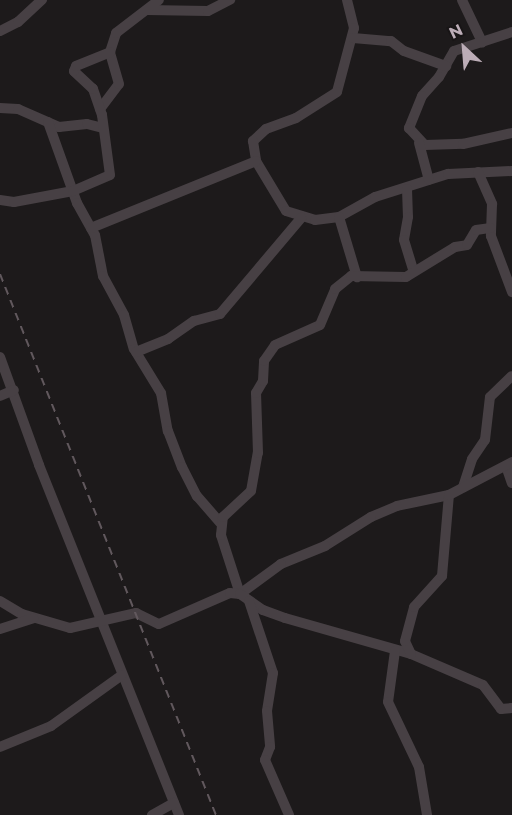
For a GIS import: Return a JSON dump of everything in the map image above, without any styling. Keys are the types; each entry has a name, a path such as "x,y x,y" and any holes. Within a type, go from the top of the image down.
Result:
{"street":[{"path":"0,32 18,22 42,0"},
{"path":"100,109 118,84 110,52 116,33 159,0"},
{"path":"147,10 208,10 230,0"},
{"path":"347,0 353,38 339,75 337,92 315,107 257,136 252,149 256,161 285,211 301,218 339,217 375,197 407,189 429,180 464,171 480,177 491,172 512,171"},
{"path":"462,0 482,42"},
{"path":"429,180 419,142 409,123 422,96 458,47 512,32"},
{"path":"353,38 391,41 404,51 446,66"},
{"path":"0,200 14,202 73,191 110,175 100,109 93,89 74,68 110,52"},
{"path":"0,108 18,110 59,126 87,124 103,128"},
{"path":"48,122 73,191 91,228 103,261 104,276 124,315 136,352 161,393 168,431 185,472 197,496 220,522 273,673 267,711 270,747 265,760 289,815"},
{"path":"419,142 463,144 512,133"},
{"path":"91,228 256,161"},
{"path":"480,177 492,204 493,245 512,292"},
{"path":"407,189 408,217 404,240 413,270"},
{"path":"339,217 357,277"},
{"path":"136,352 168,339 194,321 220,314 301,218"},
{"path":"220,522 251,491 258,453 255,404 264,361 281,340 320,324 335,289 351,276 402,278 413,270 446,255 454,247 467,245 476,230 491,228"},
{"path":"0,357 14,390 39,465 179,815"},
{"path":"463,486 472,459 484,440 490,397 512,376"},
{"path":"0,396 14,390"},
{"path":"245,597 281,564 325,546 371,517 397,506 449,495 509,464 512,483"},
{"path":"411,654 405,641 414,607 442,576 449,495"},
{"path":"0,601 33,618 70,628 136,613 159,624 230,593 245,597 294,622 411,654 483,685 501,709 512,708"},
{"path":"0,629 33,618"},
{"path":"395,651 388,702 419,767 427,815"},
{"path":"0,747 51,726 122,675"},
{"path":"152,815 174,802"}],"railway":[{"path":"0,274 216,815"}]}
